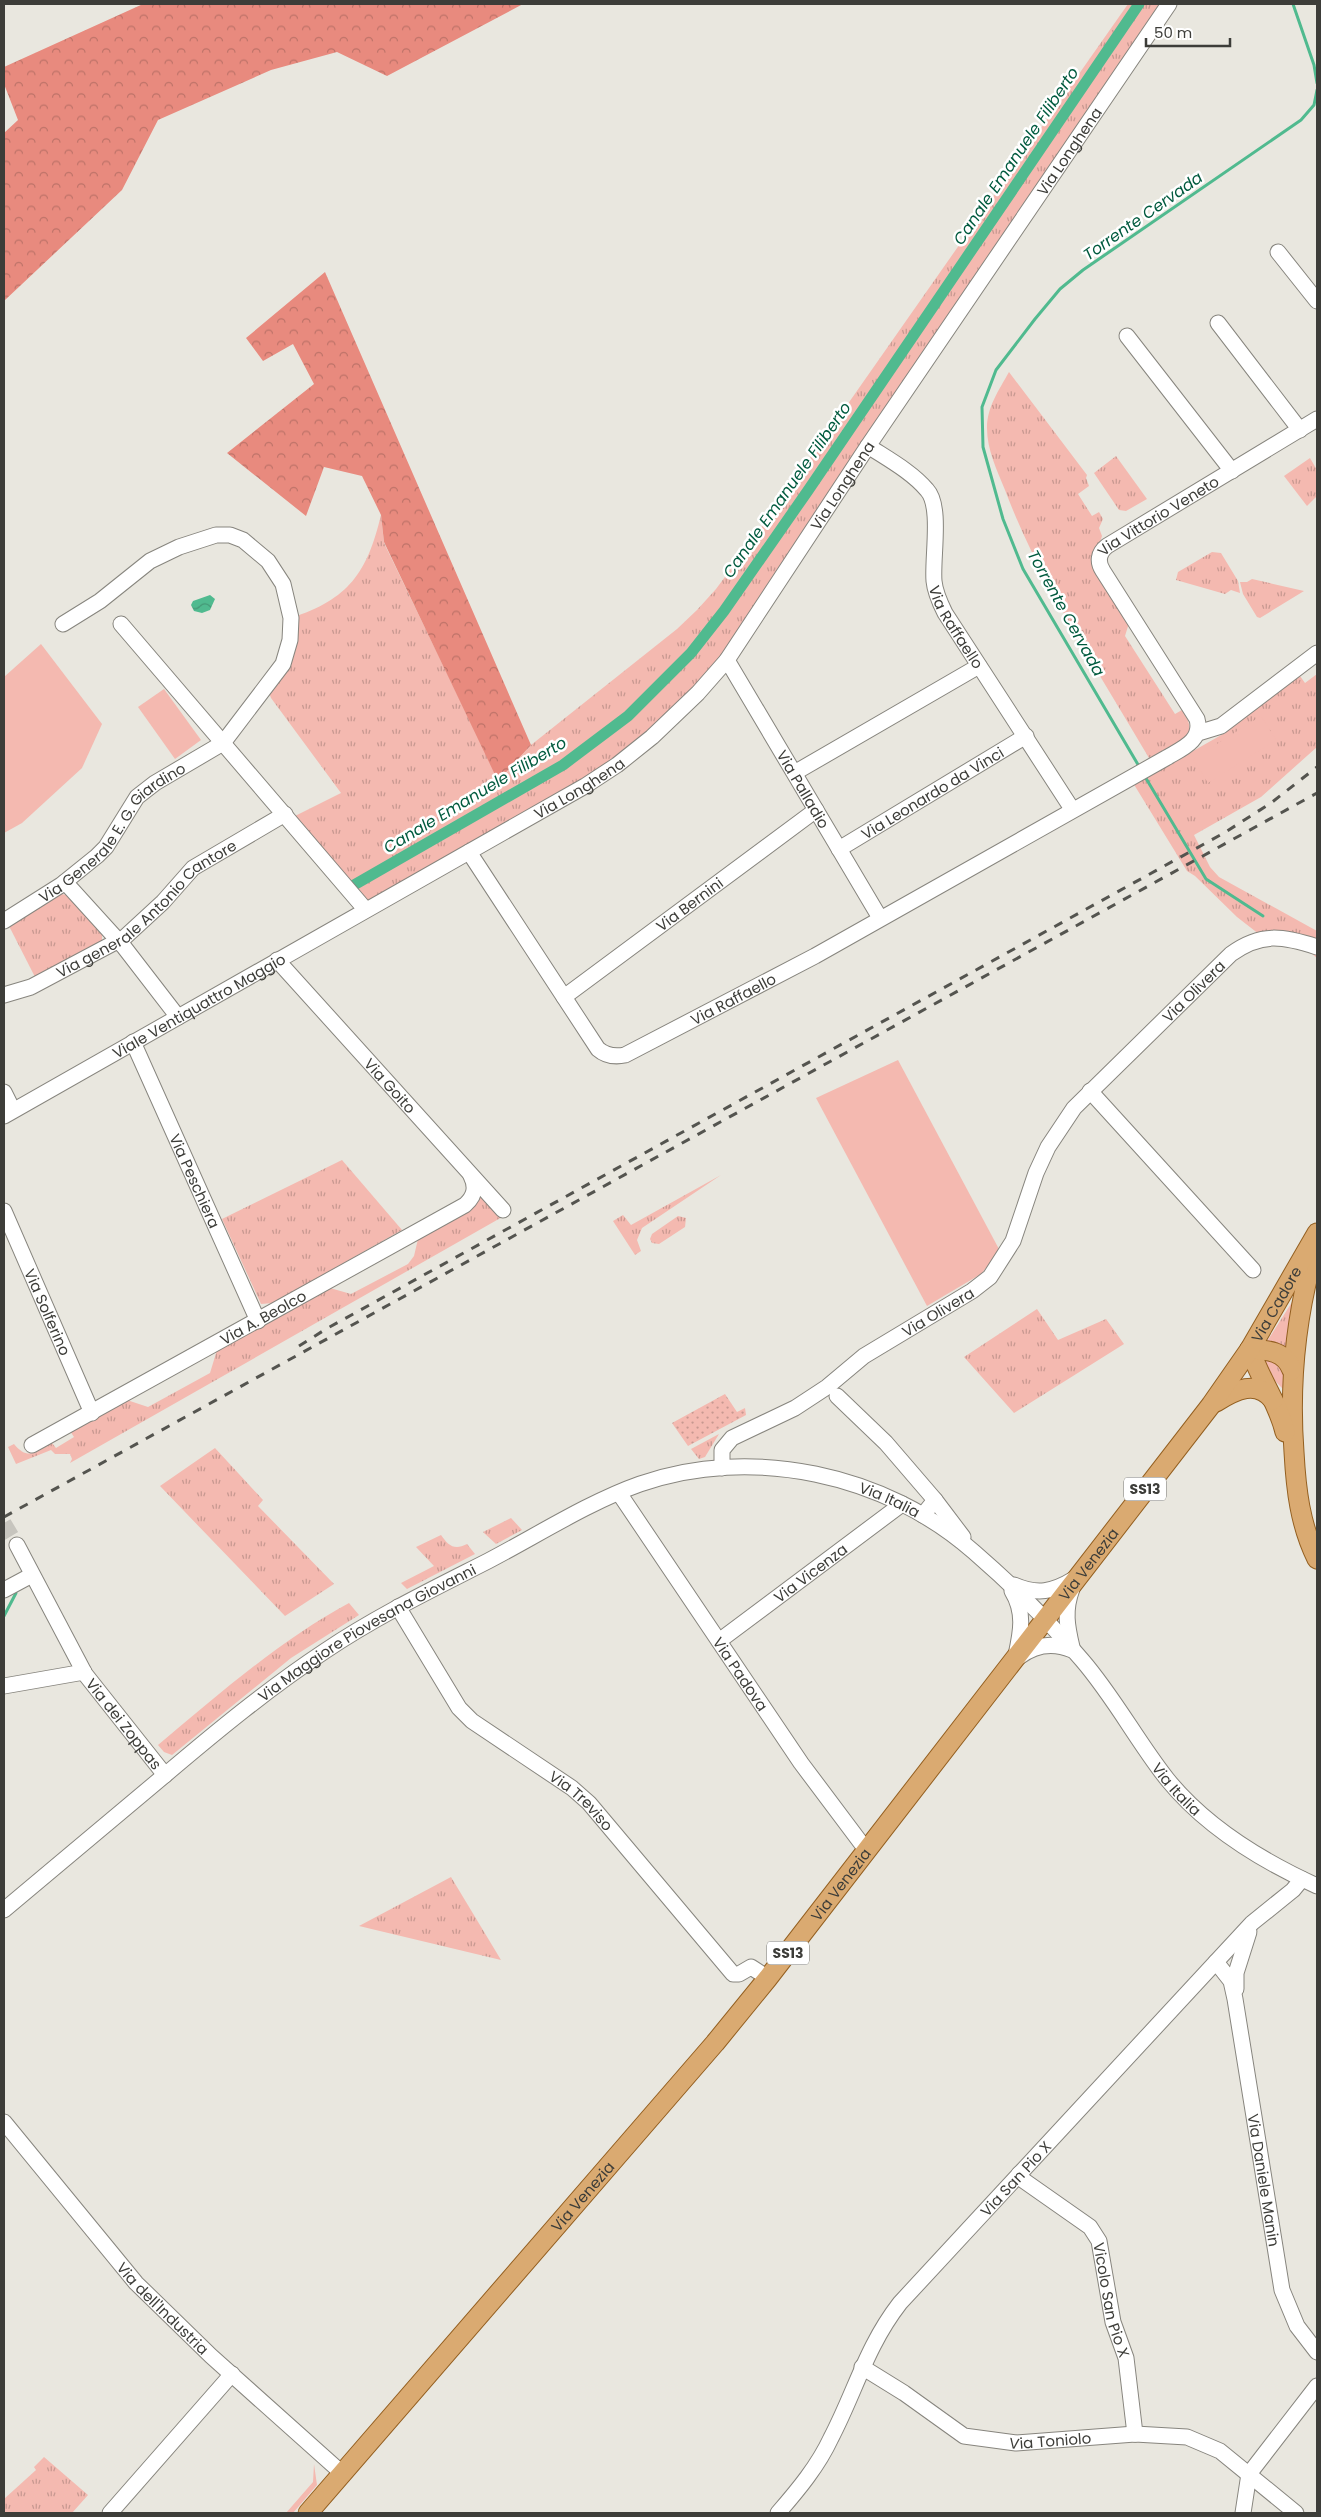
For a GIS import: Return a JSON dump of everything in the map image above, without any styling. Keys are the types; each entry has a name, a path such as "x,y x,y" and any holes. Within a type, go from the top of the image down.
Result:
{"main road":[{"name":"Via Cadore","path":"1250,1349 1317,1233"},
{"path":"1295,1480 1292,1370 1298,1314 1317,1239"},
{"path":"1292,1370 1289,1362 1278,1353 1250,1349 1254,1364 1277,1405 1295,1480 1300,1513 1317,1559"},
{"name":"Via Venezia","path":"308,2513 617,2158 768,1978 1211,1405 1250,1349"},
{"path":"1211,1405 1230,1393 1251,1388 1263,1391 1277,1405"}],"street":[{"name":"Via Longhena","path":"393,894 585,786 630,756 698,693 727,660 868,446 1169,4"},
{"path":"1278,252 1317,301"},
{"path":"1218,323 1300,430"},
{"path":"1127,336 1232,471"},
{"name":"Via Vittorio Veneto","path":"1198,734 1197,720 1103,571 1099,560 1101,552 1107,546 1317,419"},
{"name":"Via Raffaello","path":"868,446 914,479 930,494 935,514 933,564 938,598 945,613 1072,810"},
{"name":"Via Generale E. G. Giardino","path":"4,922 65,882 106,847 137,797 155,783 223,743 283,664 290,640 291,618 283,584 273,566 243,540 230,535 216,535 179,547 150,561 100,601 63,624"},
{"path":"121,624 365,909"},
{"path":"1198,734 1221,726 1317,653"},
{"name":"Via Palladio","path":"727,660 796,772 816,810 880,918"},
{"path":"796,772 979,666"},
{"name":"Via Raffaello","path":"469,852 598,1049 604,1054 616,1057 626,1055 815,956 1154,765 1188,745 1198,734"},
{"name":"Via Leonardo da Vinci","path":"839,849 1026,736"},
{"name":"Via Bernini","path":"564,997 816,810"},
{"name":"Via generale Antonio Cantore","path":"4,995 31,986 118,941 148,917 193,868 285,814"},
{"path":"65,882 118,941 178,1017"},
{"name":"Viale Ventiquattro Maggio","path":"9,1113 393,894"},
{"name":"Via Olivera","path":"722,1468 722,1450 732,1438 795,1408 827,1387 864,1356 990,1277 1013,1241 1036,1173 1048,1147 1074,1108 1214,969 1238,948 1264,938 1283,937 1317,947"},
{"name":"Via Goito","path":"277,960 503,1210"},
{"name":"Via Peschiera","path":"134,1042 258,1321"},
{"path":"1090,1091 1253,1270"},
{"path":"4,1092 9,1113"},
{"name":"Via A. Beolco","path":"32,1445 465,1205 475,1191 471,1176"},
{"name":"Via Solferino","path":"4,1211 92,1413"},
{"path":"837,1396 886,1442 935,1500 974,1551"},
{"name":"Via Maggiore Piovesana Giovanni","path":"4,1910 267,1691 350,1634 398,1607 619,1493 670,1476 722,1468 783,1470"},
{"name":"Via Italia","path":"783,1470 840,1479 902,1504 923,1515 974,1551 1046,1619 1084,1662 1151,1757 1185,1798 1212,1822 1258,1856 1317,1886"},
{"name":"Via Padova","path":"619,1493 801,1763 867,1851"},
{"path":"923,1515 935,1500"},
{"name":"Via Vicenza","path":"718,1641 902,1504"},
{"name":"Via dei Zoppas","path":"16,1545 84,1672 165,1775"},
{"name":"Via Italia","path":"1005,1582 1024,1590 1046,1592 1059,1588 1081,1574"},
{"name":"Via Italia","path":"1074,1651 1068,1631 1066,1606 1081,1574"},
{"path":"4,1590 32,1575"},
{"name":"Via Italia","path":"1005,1582 1016,1598 1022,1626 1015,1660"},
{"name":"Via Treviso","path":"398,1607 459,1708 472,1721 572,1788 589,1804 733,1974 739,1974 751,1967 768,1978"},
{"path":"1015,1660 1028,1650 1053,1644 1074,1651"},
{"name":"Via dei Zoppas","path":"4,1686 84,1672"},
{"name":"Via San Pio X","path":"778,2513 801,2485 830,2441 872,2342 900,2303 1252,1923 1293,1890 1302,1879"},
{"name":"Via Daniele Manin","path":"1235,1999 1236,1973 1252,1923"},
{"path":"1227,1951 1234,1956 1236,1973"},
{"name":"Via Daniele Manin","path":"1216,1962 1231,1981 1235,1999 1282,2290 1297,2326 1317,2352"},
{"name":"Via dell'Industria","path":"4,2122 136,2283 211,2356 343,2474"},
{"name":"Vicolo San Pio X","path":"1019,2174 1023,2180 1090,2227 1099,2241 1113,2322 1126,2358 1135,2434"},
{"name":"Via Toniolo","path":"862,2367 904,2393 964,2436 1016,2443 1089,2435 1178,2434 1212,2446 1296,2513"},
{"path":"110,2513 232,2374"},
{"path":"1243,2513 1249,2474 1317,2386"}],"green space":[{"path":"143,4 523,4 387,76 337,52 271,70 158,120 122,190 4,301 4,133 18,120 4,84 4,67"},
{"path":"1128,4 1161,4 740,642 652,737 365,909 295,816 341,793 271,698 267,687 283,664 291,618 328,602 352,581 362,568 369,553 381,515 384,543 499,781 531,745 677,629 716,589 756,535"},
{"path":"325,272 531,745 498,781 384,542 381,515 362,476 324,467 306,516 227,453 314,384 293,344 263,361 246,338"},
{"path":"1009,372 1087,475 1086,478 1089,486 1078,494 1092,516 1099,512 1103,519 1099,528 1102,536 1099,545 1129,623 1125,636 1175,714 1182,710 1188,720 1189,731 1186,738 1149,758 1053,594 1019,525 993,460 987,436 989,413 994,399"},
{"path":"1116,456 1147,499 1126,511 1119,510 1094,473"},
{"path":"1310,458 1317,470 1317,496 1307,506 1284,476"},
{"path":"1212,552 1221,553 1238,581 1240,593 1231,590 1225,594 1176,580 1178,572"},
{"path":"1252,579 1304,591 1260,618 1257,617 1243,594 1240,582 1247,582"},
{"path":"41,644 102,724 82,768 22,823 4,833 4,677"},
{"path":"1317,674 1317,747 1261,797 1194,835 1210,867 1219,877 1317,931 1317,958 1294,939 1264,938 1237,917 1195,876 1187,871 1130,778 1158,771 1223,734 1300,676 1305,683"},
{"path":"164,689 201,740 175,759 138,707"},
{"path":"1261,716 1276,740 1208,783 1193,759"},
{"path":"61,894 67,895 102,935 102,941 35,977 9,926"},
{"path":"898,1060 1000,1251 981,1274 927,1306 816,1098"},
{"path":"342,1160 402,1230 273,1303 261,1304 222,1219"},
{"path":"721,1175 642,1228 637,1240 641,1251 635,1255 613,1221 623,1215 631,1225"},
{"path":"480,1194 504,1216 70,1463 72,1459 70,1454 55,1454 51,1450 16,1464 8,1447 14,1444 28,1454 37,1452 52,1443 56,1448 74,1437 70,1431 127,1400 148,1407 210,1373 217,1350 330,1288 351,1294 408,1264 414,1256 418,1239 475,1206"},
{"path":"678,1216 686,1218 685,1227 659,1244 652,1243 650,1239 652,1234"},
{"path":"1294,1299 1288,1351 1266,1343"},
{"path":"1037,1309 1058,1340 1106,1319 1124,1344 1014,1413 964,1357"},
{"path":"1260,1355 1285,1366 1284,1390 1273,1379"},
{"path":"725,1394 737,1412 745,1408 746,1415 688,1446 672,1423"},
{"path":"719,1434 705,1457 699,1459 691,1449"},
{"path":"215,1448 263,1500 258,1506 334,1584 285,1616 160,1486"},
{"path":"511,1518 522,1530 496,1544 483,1532"},
{"path":"441,1535 452,1546 458,1547 467,1544 475,1554 407,1589 401,1583 434,1566 416,1547"},
{"path":"349,1603 359,1615 291,1658 172,1755 164,1752 158,1745 274,1651"},
{"path":"451,1877 501,1960 359,1926"},
{"path":"44,2457 88,2495 72,2513 4,2513 4,2499 36,2470 34,2467"},
{"path":"314,2464 317,2485 293,2513 286,2513 313,2482"}],"water":[{"path":"210,595 215,599 210,610 202,613 194,611 191,605 193,601"}],"waterway":[{"name":"Canale Emanuele Filiberto","path":"354,885 563,765 628,716 691,653 724,611 807,492 1139,4"},
{"name":"Torrente Cervada","path":"1293,4 1314,65 1317,83"},
{"name":"Torrente Cervada","path":"1140,768 1023,569 1003,519 983,447 982,407 996,370 1060,289 1083,270 1301,120 1314,105 1317,90"},
{"name":"Torrente Cervada","path":"1144,775 1206,879 1263,916"},
{"name":"Canale Emanuele Filiberto","path":"4,1616 16,1593"}],"tunnel":[{"path":"4,1523 17,1545"}],"railway":[{"path":"299,1346 326,1329 1224,833 1271,803 1317,767"},
{"path":"4,1517 1317,793"}]}
